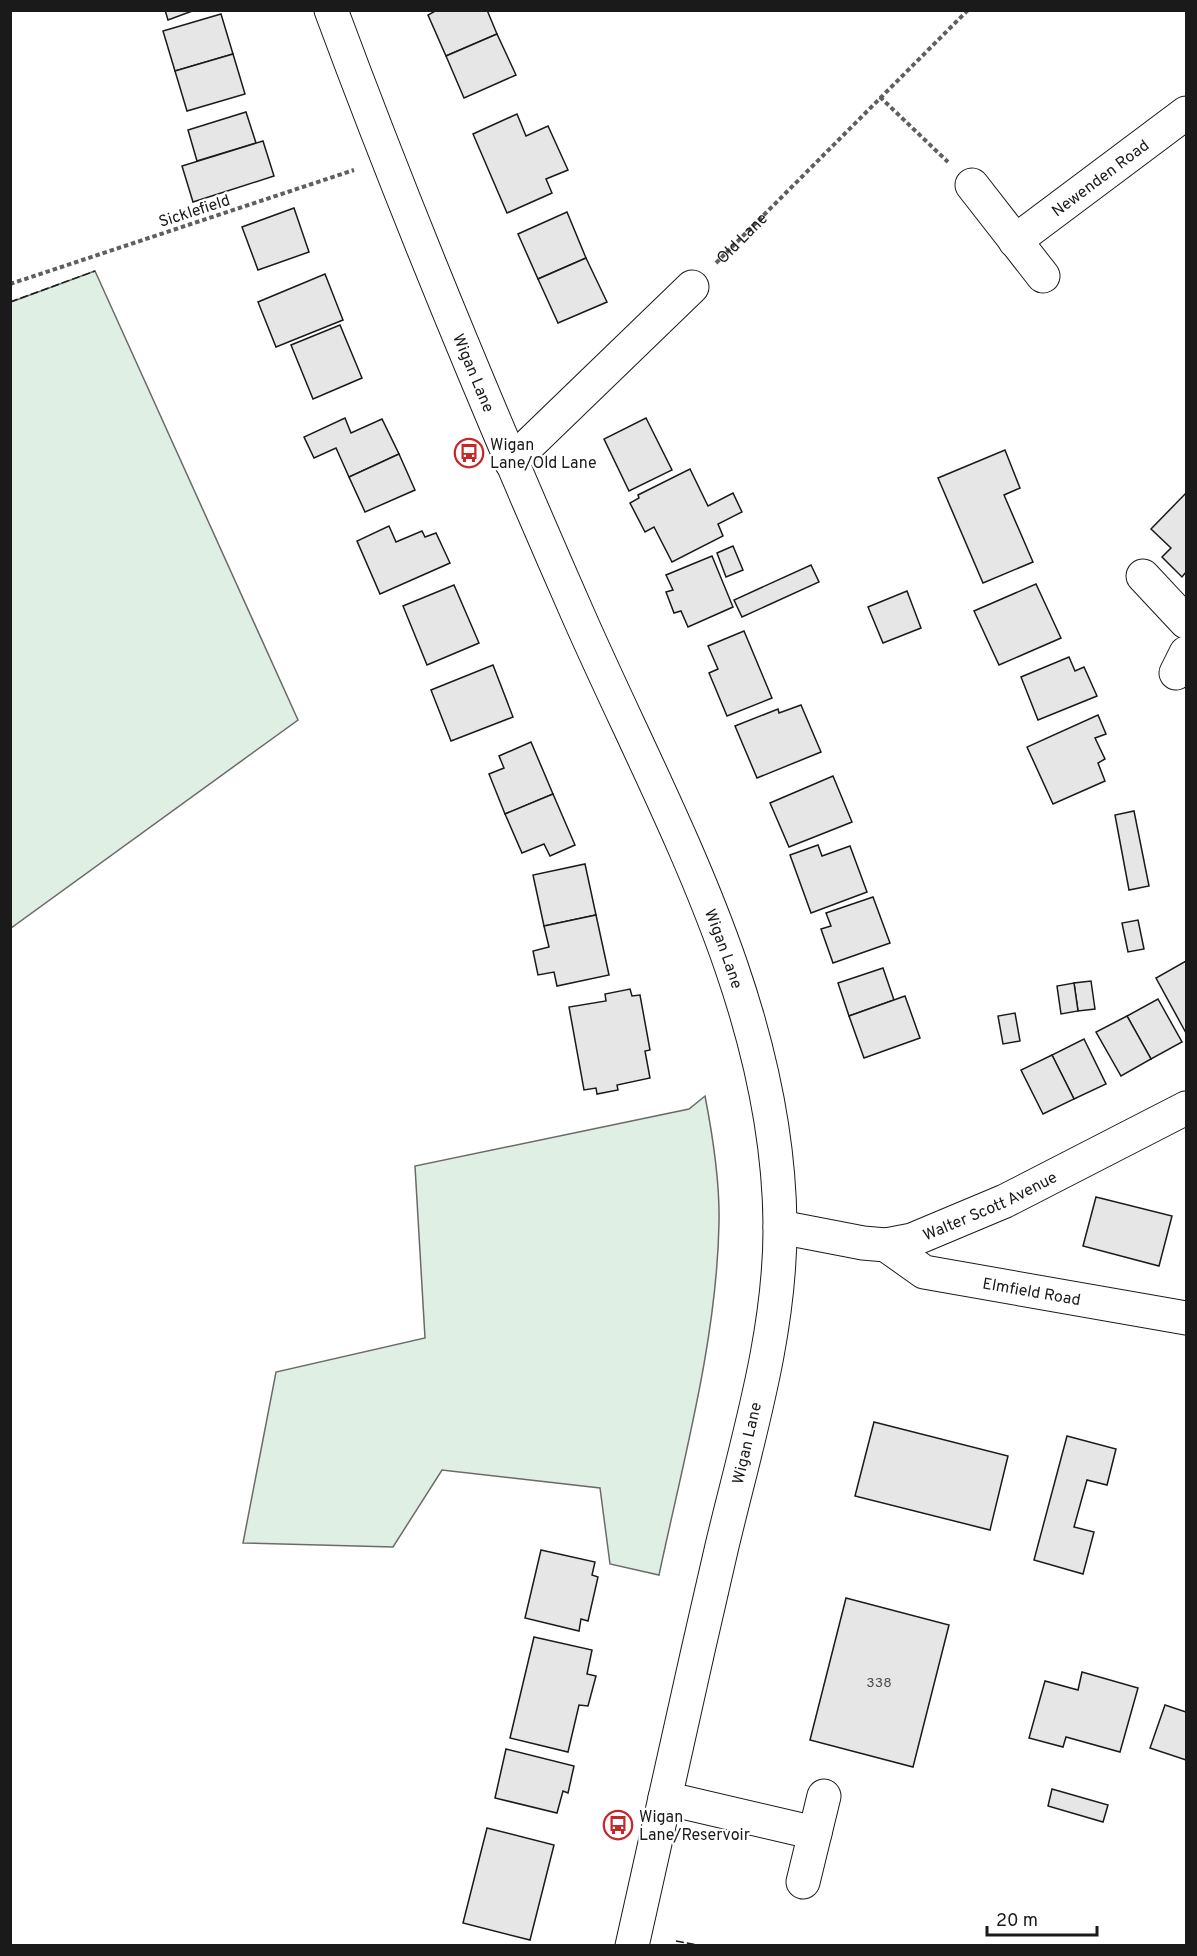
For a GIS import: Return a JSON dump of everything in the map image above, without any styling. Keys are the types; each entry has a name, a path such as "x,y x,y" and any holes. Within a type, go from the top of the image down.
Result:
{"main road":[{"name":"Wigan Lane","path":"330,10 386,159 512,462 709,902 736,977 761,1061 777,1158 780,1227 766,1358 632,1946"},
{"name":"Newenden Road","path":"1015,241 1186,113"},
{"path":"972,185 1043,276"},
{"path":"512,462 692,287"},
{"path":"1143,576 1186,622"},
{"name":"Walter Scott Avenue","path":"780,1227 837,1240 886,1245 912,1240 934,1233 1005,1201 1186,1108"},
{"name":"Elmfield Road","path":"886,1245 924,1272 1186,1318"},
{"path":"803,1882 824,1796"},
{"path":"665,1798 815,1833"}],"path":[{"name":"Old Lane","path":"692,287 968,10"},
{"path":"880,98 972,185"},
{"name":"Sicklefield","path":"10,284 386,159"}],"green space":[{"path":"95,271 298,720 11,928 11,302"},
{"path":"705,1096 717,1175 719,1223 717,1267 697,1400 659,1575 610,1564 600,1488 442,1470 393,1547 243,1543 276,1372 425,1338 415,1166 689,1109"}],"building":[{"path":"165,10 195,10 168,20"},
{"path":"437,10 487,10 497,34 446,56 428,15"},
{"path":"221,14 233,54 175,71 163,31"},
{"path":"497,34 516,75 464,98 446,56"},
{"path":"233,54 245,94 187,111 175,71"},
{"path":"246,112 256,143 197,161 188,130"},
{"path":"517,114 526,136 548,126 568,170 546,179 552,193 507,213 473,134"},
{"path":"263,141 274,176 193,202 182,166"},
{"path":"294,208 309,252 258,270 242,227"},
{"path":"567,212 586,258 538,279 518,234"},
{"path":"586,258 607,302 558,323 538,279"},
{"path":"325,274 343,320 276,347 258,302"},
{"path":"340,325 362,378 313,399 291,345"},
{"path":"345,418 351,433 382,419 399,454 349,477 336,448 314,458 304,437"},
{"path":"646,418 672,470 629,491 604,439"},
{"path":"1005,450 1020,488 1004,495 1033,562 983,583 938,478"},
{"path":"399,454 415,490 365,512 349,477"},
{"path":"690,469 708,506 733,493 742,512 718,524 723,536 672,562 654,527 645,532 630,503 639,498 638,495"},
{"path":"1186,493 1186,572 1182,577 1162,557 1171,548 1151,529"},
{"path":"389,526 396,542 422,531 425,537 436,533 450,563 380,594 357,541"},
{"path":"733,546 743,570 726,577 717,553"},
{"path":"712,556 733,607 688,627 681,611 674,613 666,592 673,590 666,575"},
{"path":"811,565 819,582 742,617 734,600"},
{"path":"1036,584 1061,638 999,665 974,611"},
{"path":"454,585 479,643 427,665 403,606"},
{"path":"907,591 921,628 883,643 868,607"},
{"path":"744,631 772,698 727,716 709,673 718,669 708,646"},
{"path":"1069,657 1075,671 1084,667 1097,696 1038,720 1021,677"},
{"path":"493,665 513,717 451,741 431,690"},
{"path":"801,705 821,752 757,778 735,726 778,709 779,713"},
{"path":"1098,715 1106,734 1095,738 1105,759 1098,763 1105,781 1053,804 1027,747"},
{"path":"531,742 553,794 505,814 489,774 504,768 499,756"},
{"path":"833,776 852,822 789,847 770,803"},
{"path":"553,794 575,845 550,856 544,844 522,853 505,814"},
{"path":"1134,811 1149,886 1129,890 1115,815"},
{"path":"818,845 822,856 850,846 867,892 811,913 790,855"},
{"path":"585,864 596,915 544,926 533,875"},
{"path":"873,897 890,943 833,963 821,929 831,926 826,913"},
{"path":"596,915 609,975 557,986 554,972 538,975 533,951 549,947 544,926"},
{"path":"1138,920 1144,949 1128,952 1122,923"},
{"path":"1186,961 1186,1033 1156,978"},
{"path":"883,968 894,1000 849,1016 838,983"},
{"path":"1091,981 1095,1009 1078,1011 1074,983"},
{"path":"1074,983 1078,1011 1061,1014 1057,986"},
{"path":"630,989 632,996 640,995 650,1050 645,1051 650,1078 617,1085 618,1090 597,1094 596,1088 584,1090 569,1007 606,1001 605,994"},
{"path":"905,996 920,1038 864,1058 849,1016"},
{"path":"1158,999 1182,1042 1151,1059 1127,1016"},
{"path":"1015,1013 1020,1041 1003,1044 998,1016"},
{"path":"1127,1016 1151,1059 1121,1076 1096,1032"},
{"path":"1084,1039 1106,1084 1074,1099 1052,1055"},
{"path":"1052,1055 1074,1099 1043,1114 1021,1070"},
{"path":"1096,1197 1172,1216 1159,1266 1083,1246"},
{"path":"874,1422 1008,1456 990,1530 855,1496"},
{"path":"1067,1436 1116,1449 1107,1485 1087,1480 1074,1527 1094,1532 1083,1574 1034,1560"},
{"path":"541,1550 595,1562 592,1575 598,1577 588,1621 581,1619 579,1631 525,1618"},
{"path":"846,1598 949,1625 913,1767 810,1740"},
{"path":"534,1637 592,1650 587,1674 596,1676 588,1706 579,1705 568,1752 510,1738"},
{"path":"1082,1672 1138,1688 1120,1752 1066,1737 1063,1747 1029,1738 1045,1681 1078,1690"},
{"path":"1165,1705 1186,1712 1186,1760 1150,1748"},
{"path":"506,1749 574,1766 568,1793 563,1791 557,1813 495,1798"},
{"path":"1052,1789 1108,1805 1103,1822 1048,1806"},
{"path":"487,1828 554,1845 530,1940 463,1923"}],"fence":[{"path":"10,302 95,271"},
{"path":"676,1941 703,1946"}],"place":[{"name":"Wigan Lane/Old Lane","path":"469,453"},
{"name":"Wigan Lane/Reservoir","path":"618,1825"}]}
